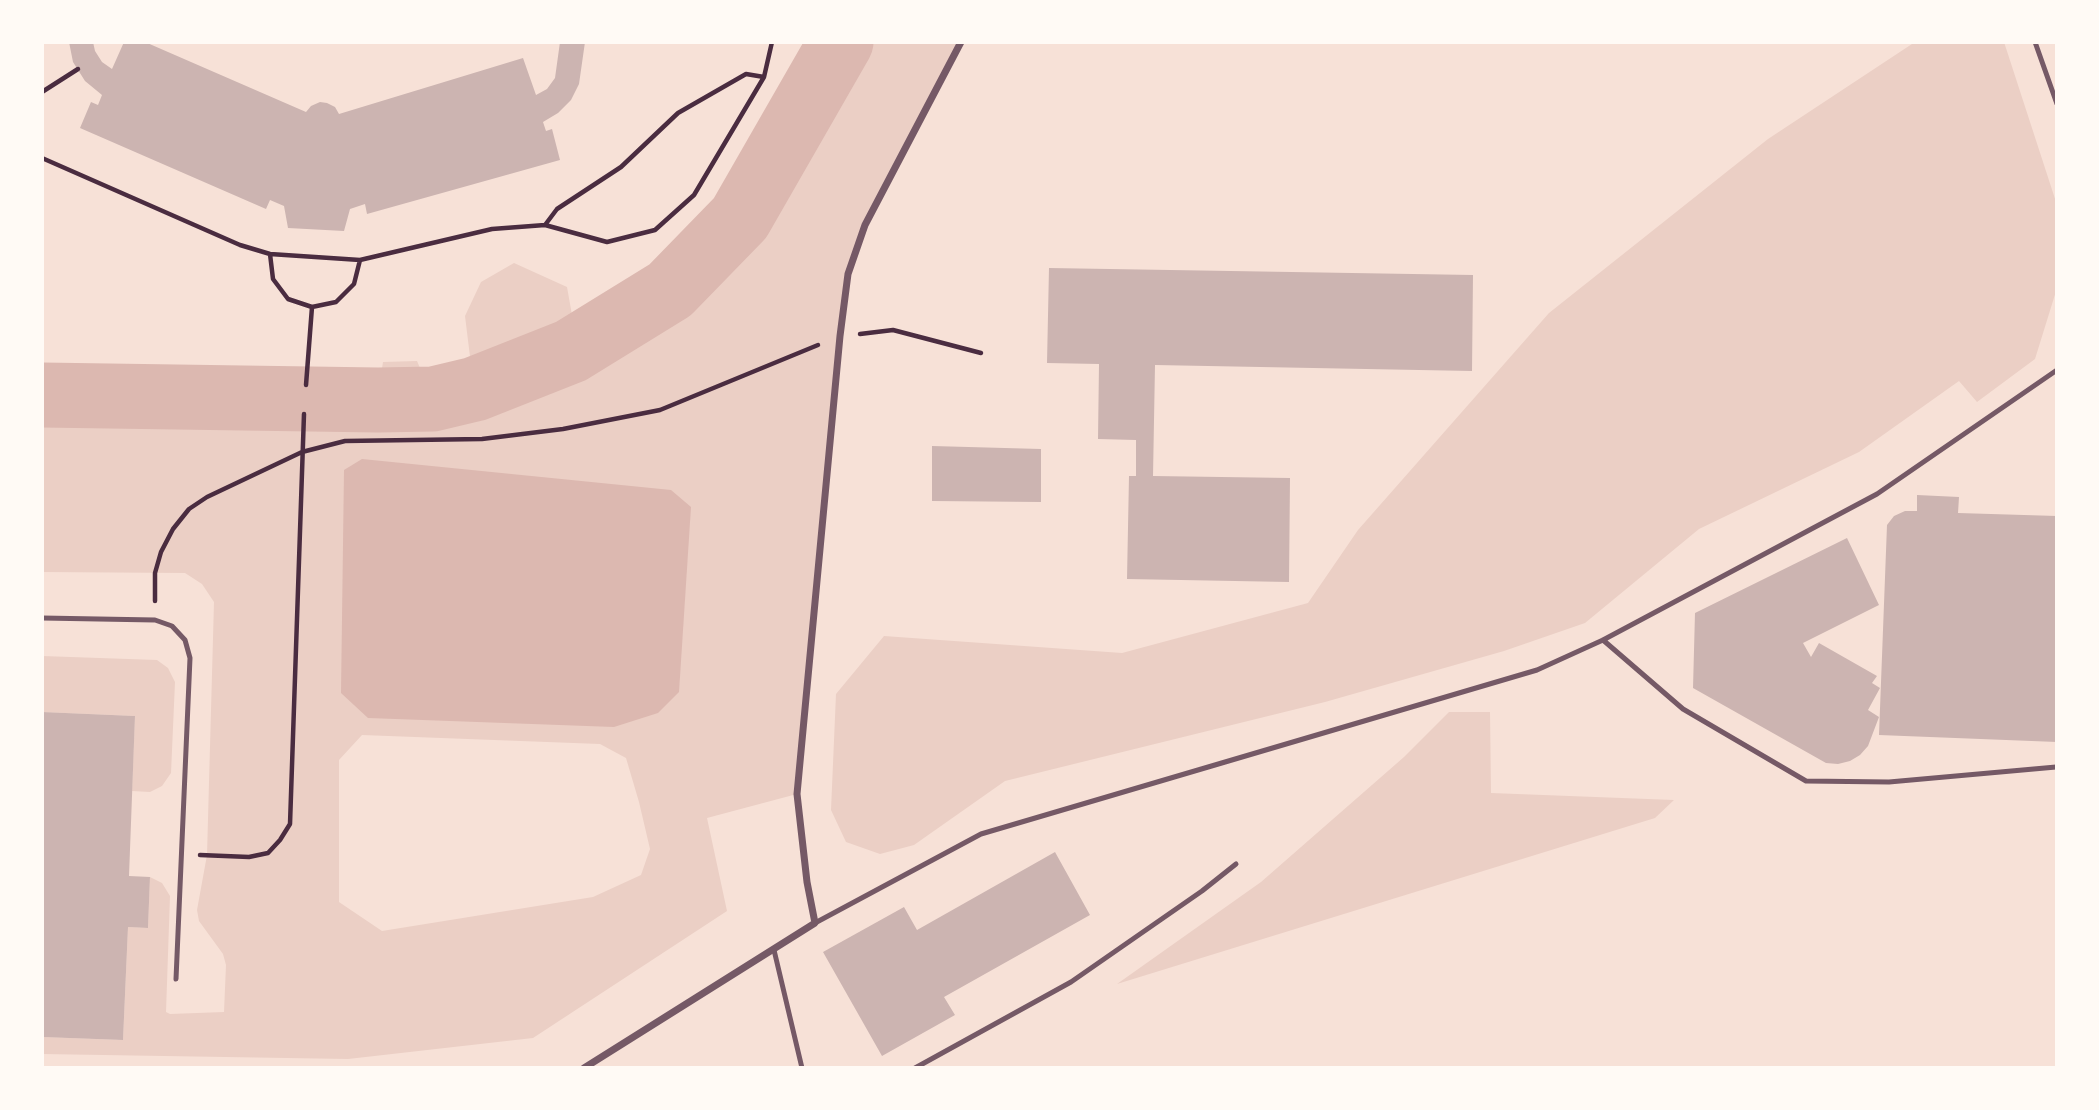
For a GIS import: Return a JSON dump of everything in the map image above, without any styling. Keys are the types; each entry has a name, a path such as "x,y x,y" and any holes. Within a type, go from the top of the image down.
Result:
{"street":[{"path":"583,1068 815,923 807,882 797,794 848,274 865,225 961,42"}],"lane":[{"path":"2035,42 2057,103"},
{"path":"815,923 981,834 1537,670 1603,640 1877,494 2057,370"},
{"path":"42,618 155,620 172,626 185,640 190,658 176,979"},
{"path":"1603,640 1683,709 1806,781 1889,782 2056,767"},
{"path":"915,1068 1071,982 1202,891 1236,864"},
{"path":"774,950 802,1068"}],"path":[{"path":"42,158 240,245 270,254 359,260 492,229 545,225 607,242 655,230 694,195 764,77 772,42"},
{"path":"42,92 78,69"},
{"path":"545,225 557,208 621,167 678,113 746,74 764,77"},
{"path":"270,254 273,279 288,299 312,307 336,302 354,285 359,260"},
{"path":"306,385 312,307"},
{"path":"155,620 155,573 161,552 173,529 189,509 207,497 302,452 345,440 482,439 563,429 660,410 840,336 893,330 981,353"},
{"path":"181,854 249,857 268,853 281,840 290,824 304,414"}],"shaded area":[{"path":"841,42 961,42 865,225 848,274 797,794 707,818 727,911 533,1038 348,1059 42,1054 42,1037 123,1040 128,927 148,928 150,877 162,883 170,896 166,1012 224,1012 226,965 223,954 199,921 197,910 207,855 214,602 202,584 185,573 42,572 42,395 377,400 383,362 417,361 433,399 474,389 465,316 481,282 514,263 567,287 572,315 572,351 670,290 740,218","holes":["362,735 600,744 626,758 650,849 641,875 593,897 382,931 339,902 339,760"]},
{"path":"1915,42 2004,42 2057,205 2057,288 2035,359 1977,402 1959,381 1859,452 1699,529 1585,623 1504,651 1325,702 1005,781 914,845 880,854 846,842 831,810 836,694 884,636 1122,653 1308,603 1358,530 1549,313 1768,139"},
{"path":"362,459 671,490 691,507 679,692 658,713 614,727 368,718 341,693 344,470"},
{"path":"42,656 157,660 168,668 175,682 171,773 162,786 150,792 132,791 135,716 42,712"},
{"path":"1449,712 1490,712 1491,793 1674,800 1655,818 1117,984 1261,882 1404,757"}],"building":[{"path":"69,42 93,42 102,62 112,69 124,42 145,42 306,112 320,102 335,107 339,114 523,58 536,95 547,89 555,78 560,42 585,42 579,84 571,100 558,113 543,122 546,131 552,129 560,160 367,214 365,204 350,209 344,231 288,228 284,206 270,200 266,209 80,128 91,102 98,105 102,95 85,81 73,62"},
{"path":"1049,268 1473,275 1472,371 1155,365 1153,476 1290,478 1289,582 1127,579 1129,476 1136,476 1136,440 1098,439 1099,364 1047,363"},
{"path":"932,446 1041,449 1041,502 932,501"},
{"path":"1917,495 1959,497 1958,513 2057,516 2057,742 1879,735 1887,525 1894,516 1905,511 1917,511"},
{"path":"1847,538 1879,605 1803,643 1811,657 1819,643 1877,676 1872,683 1880,688 1868,710 1879,717 1868,746 1850,761 1838,764 1826,763 1693,688 1695,613"},
{"path":"42,712 135,716 129,876 150,877 148,928 128,927 123,1040 42,1037"},
{"path":"1055,852 1090,915 944,997 955,1015 882,1056 823,952 904,907 917,930"}],"waterway":[{"path":"42,395 433,399 475,389 571,351 670,290 740,218 841,42"}]}
